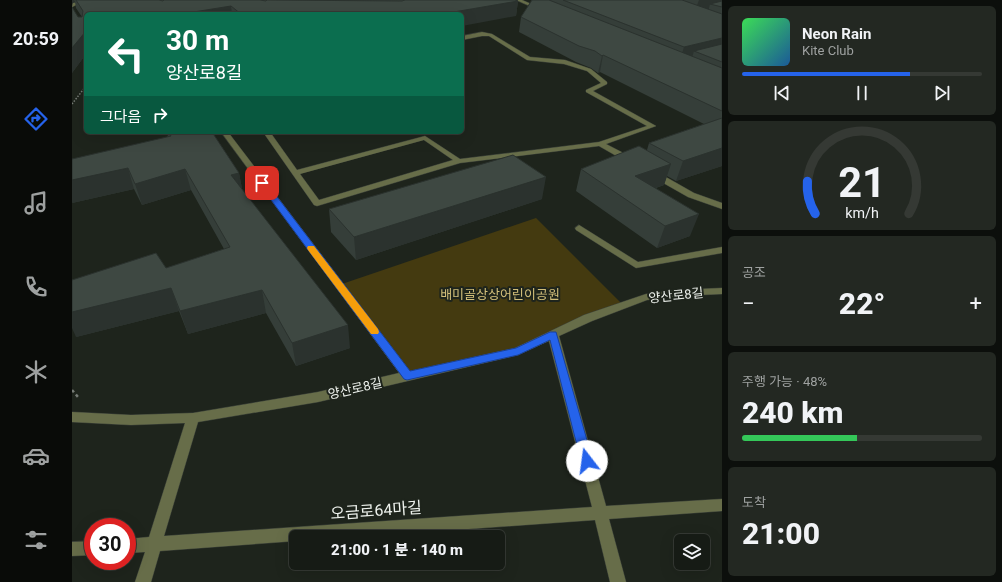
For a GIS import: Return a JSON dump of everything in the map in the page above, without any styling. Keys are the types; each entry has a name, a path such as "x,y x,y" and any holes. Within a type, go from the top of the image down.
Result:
{"street":[{"path":"75,12 72,6 75,4 105,0"},
{"path":"518,0 548,12"},
{"path":"267,134 317,203 459,161 600,144 653,126 588,91 605,83 589,70 565,62 529,59 490,35 482,34 464,38"},
{"path":"226,134 407,376"},
{"path":"296,173 426,138 459,161"},
{"path":"600,144 639,166"},
{"path":"646,169 691,195 722,206"},
{"path":"579,228 636,265 722,250"},
{"name":"양산로8길","path":"72,418 131,420 193,418 318,397 518,351 588,318 646,297 677,293 722,291"},
{"path":"553,335 618,582"},
{"path":"143,582 193,418"},
{"name":"오금로64마길","path":"136,545 722,505"},
{"path":"72,550 84,549"}],"path":[{"path":"72,104 84,89"}],"green space":[{"name":"배미골상상어린이공원","path":"536,218 623,305 518,351 407,376 339,285"}],"building":[{"path":"76,0 518,1 454,12 238,12 231,6 194,12 84,12 84,33 72,48 72,7 78,17 82,17 83,11"},
{"path":"532,0 549,0 722,68 722,111 603,55 602,56 595,51 579,46 521,17"},
{"path":"563,0 682,0 722,14 722,38 684,47"},
{"path":"722,1 722,7 710,4"},
{"path":"722,44 722,62 694,51"},
{"path":"722,118 722,148 683,161 649,143"},
{"path":"170,134 213,134 239,173 231,175 348,325 292,343 262,290 180,311 171,288 72,312 72,280 156,253 166,268 230,247 185,169 135,184 128,168 72,180 72,159 171,136"},
{"path":"639,146 671,164 635,176 699,214 665,226 581,169"},
{"path":"513,155 546,177 354,237 329,209"}],"slow traffic":[{"path":"311,248 374,332"}],"route":[{"path":"262,183 407,376 518,351 553,335 587,461"}]}
